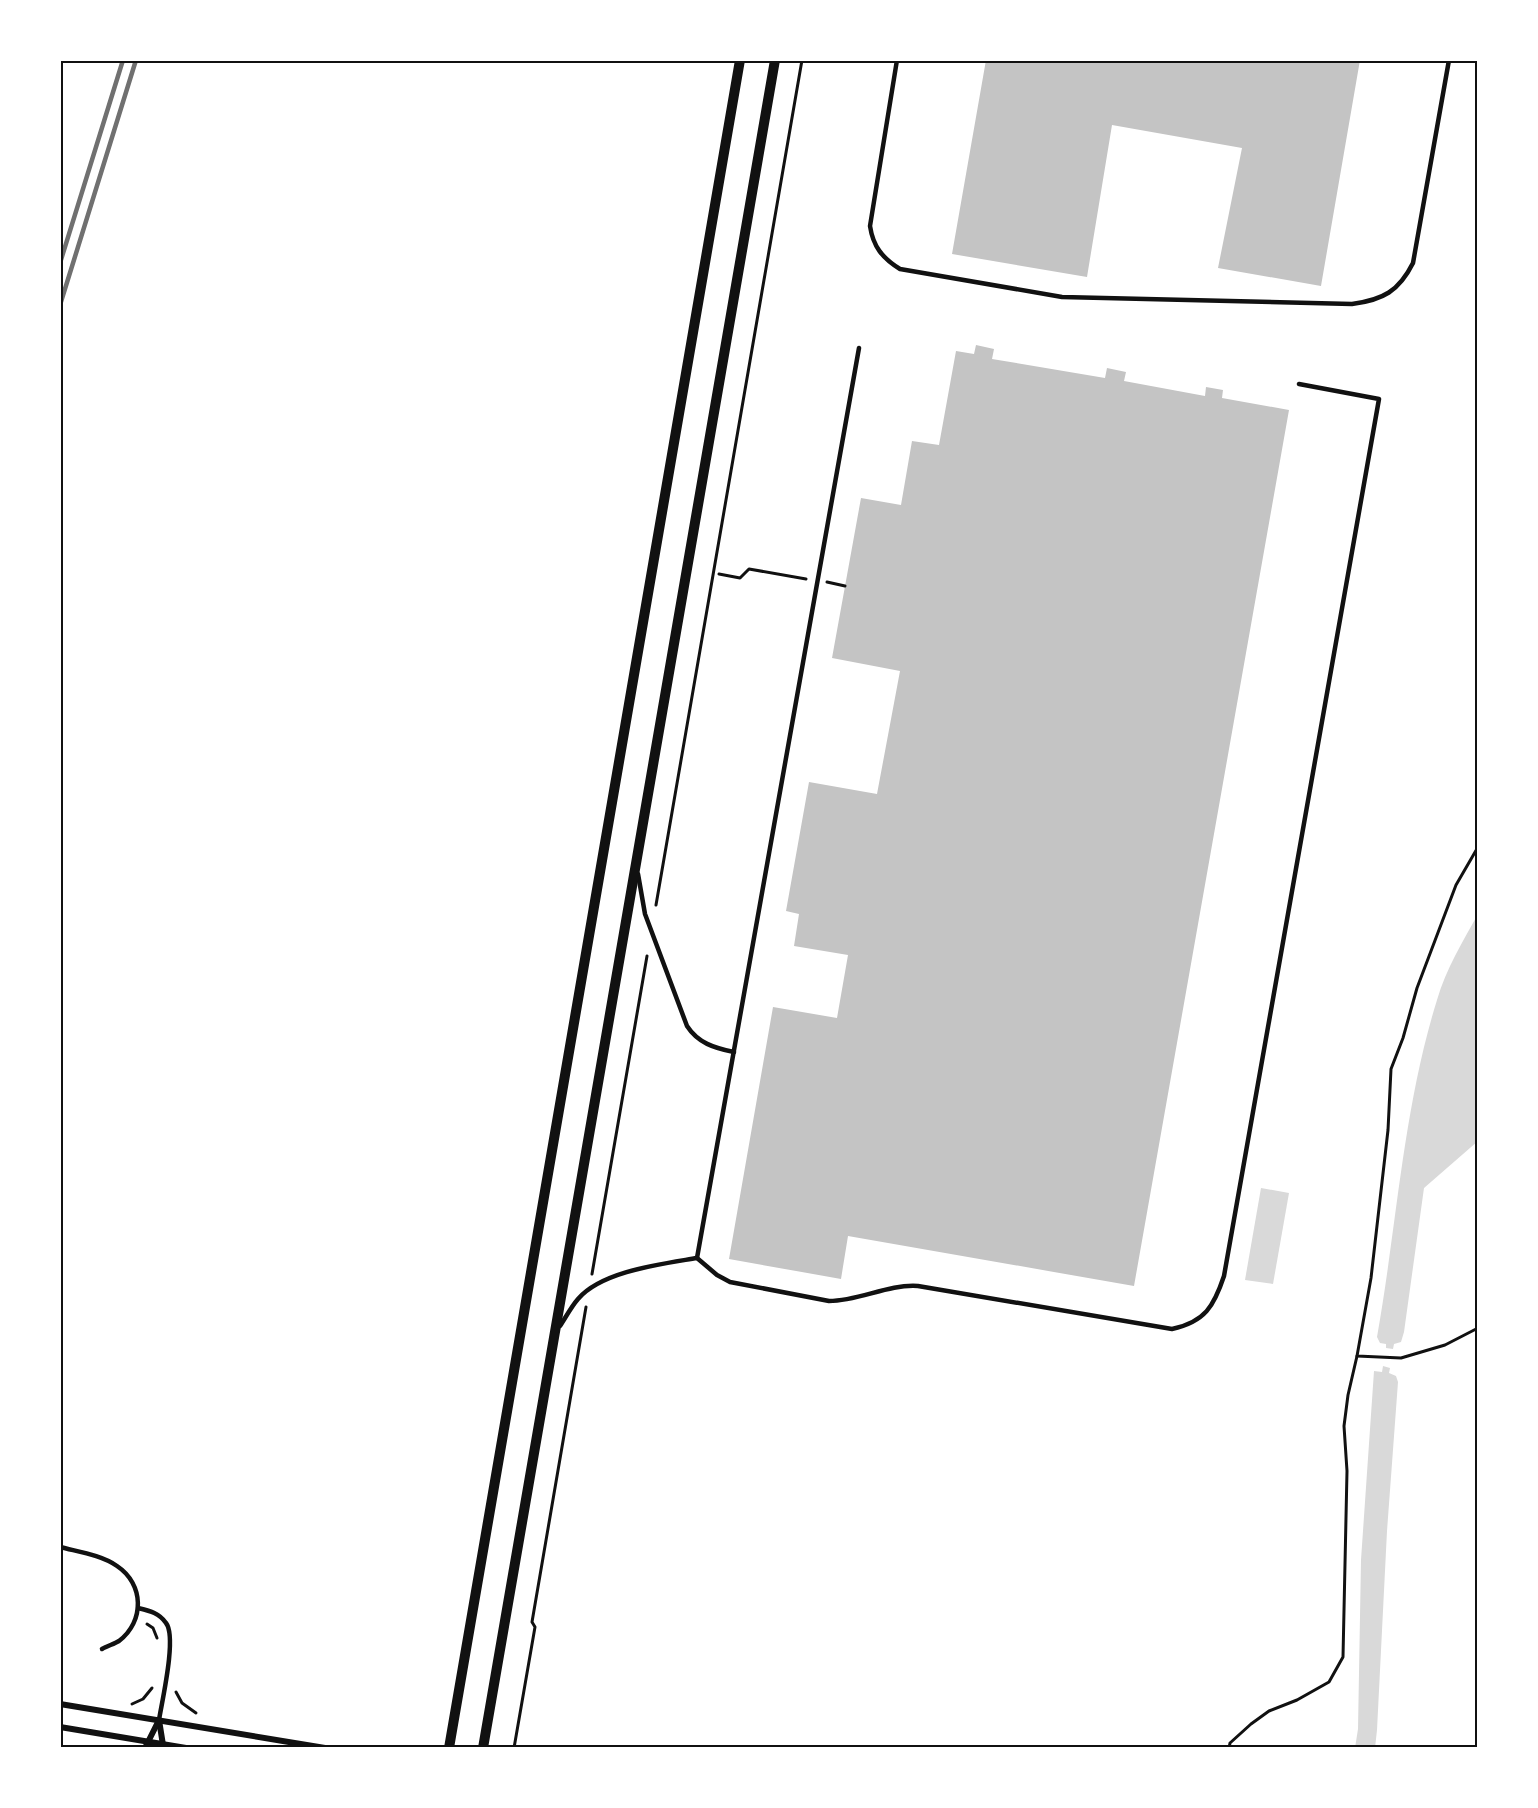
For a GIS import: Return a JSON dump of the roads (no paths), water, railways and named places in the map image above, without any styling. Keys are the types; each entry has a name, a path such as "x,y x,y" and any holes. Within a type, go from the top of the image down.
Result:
{"street":[{"path":"449,1748 741,60"},
{"path":"483,1748 775,60"},
{"path":"60,1704 325,1748"},
{"path":"146,1745 159,1719"},
{"path":"159,1719 163,1746"},
{"path":"60,1727 146,1745 186,1748"}],"lane":[{"path":"897,60 870,225 871,237 880,254 900,269 1062,297 1352,304 1380,298 1394,290 1405,279 1413,263 1449,60"},
{"path":"697,1258 859,348"},
{"path":"555,1334 579,1298 599,1284 657,1264 697,1258 717,1275 730,1282 829,1301 844,1301 902,1285 918,1286 1172,1329 1188,1326 1202,1317 1212,1305 1224,1276 1379,399 1299,384"},
{"path":"636,863 645,914 687,1026 693,1036 706,1044 734,1052"},
{"path":"60,1547 99,1557 116,1565 128,1575 137,1591 138,1608 132,1626 119,1640 102,1649"},
{"path":"138,1608 154,1612 168,1624 171,1645 159,1719"}],"railway":[{"path":"60,263 123,60"},
{"path":"60,305 136,60"}]}
